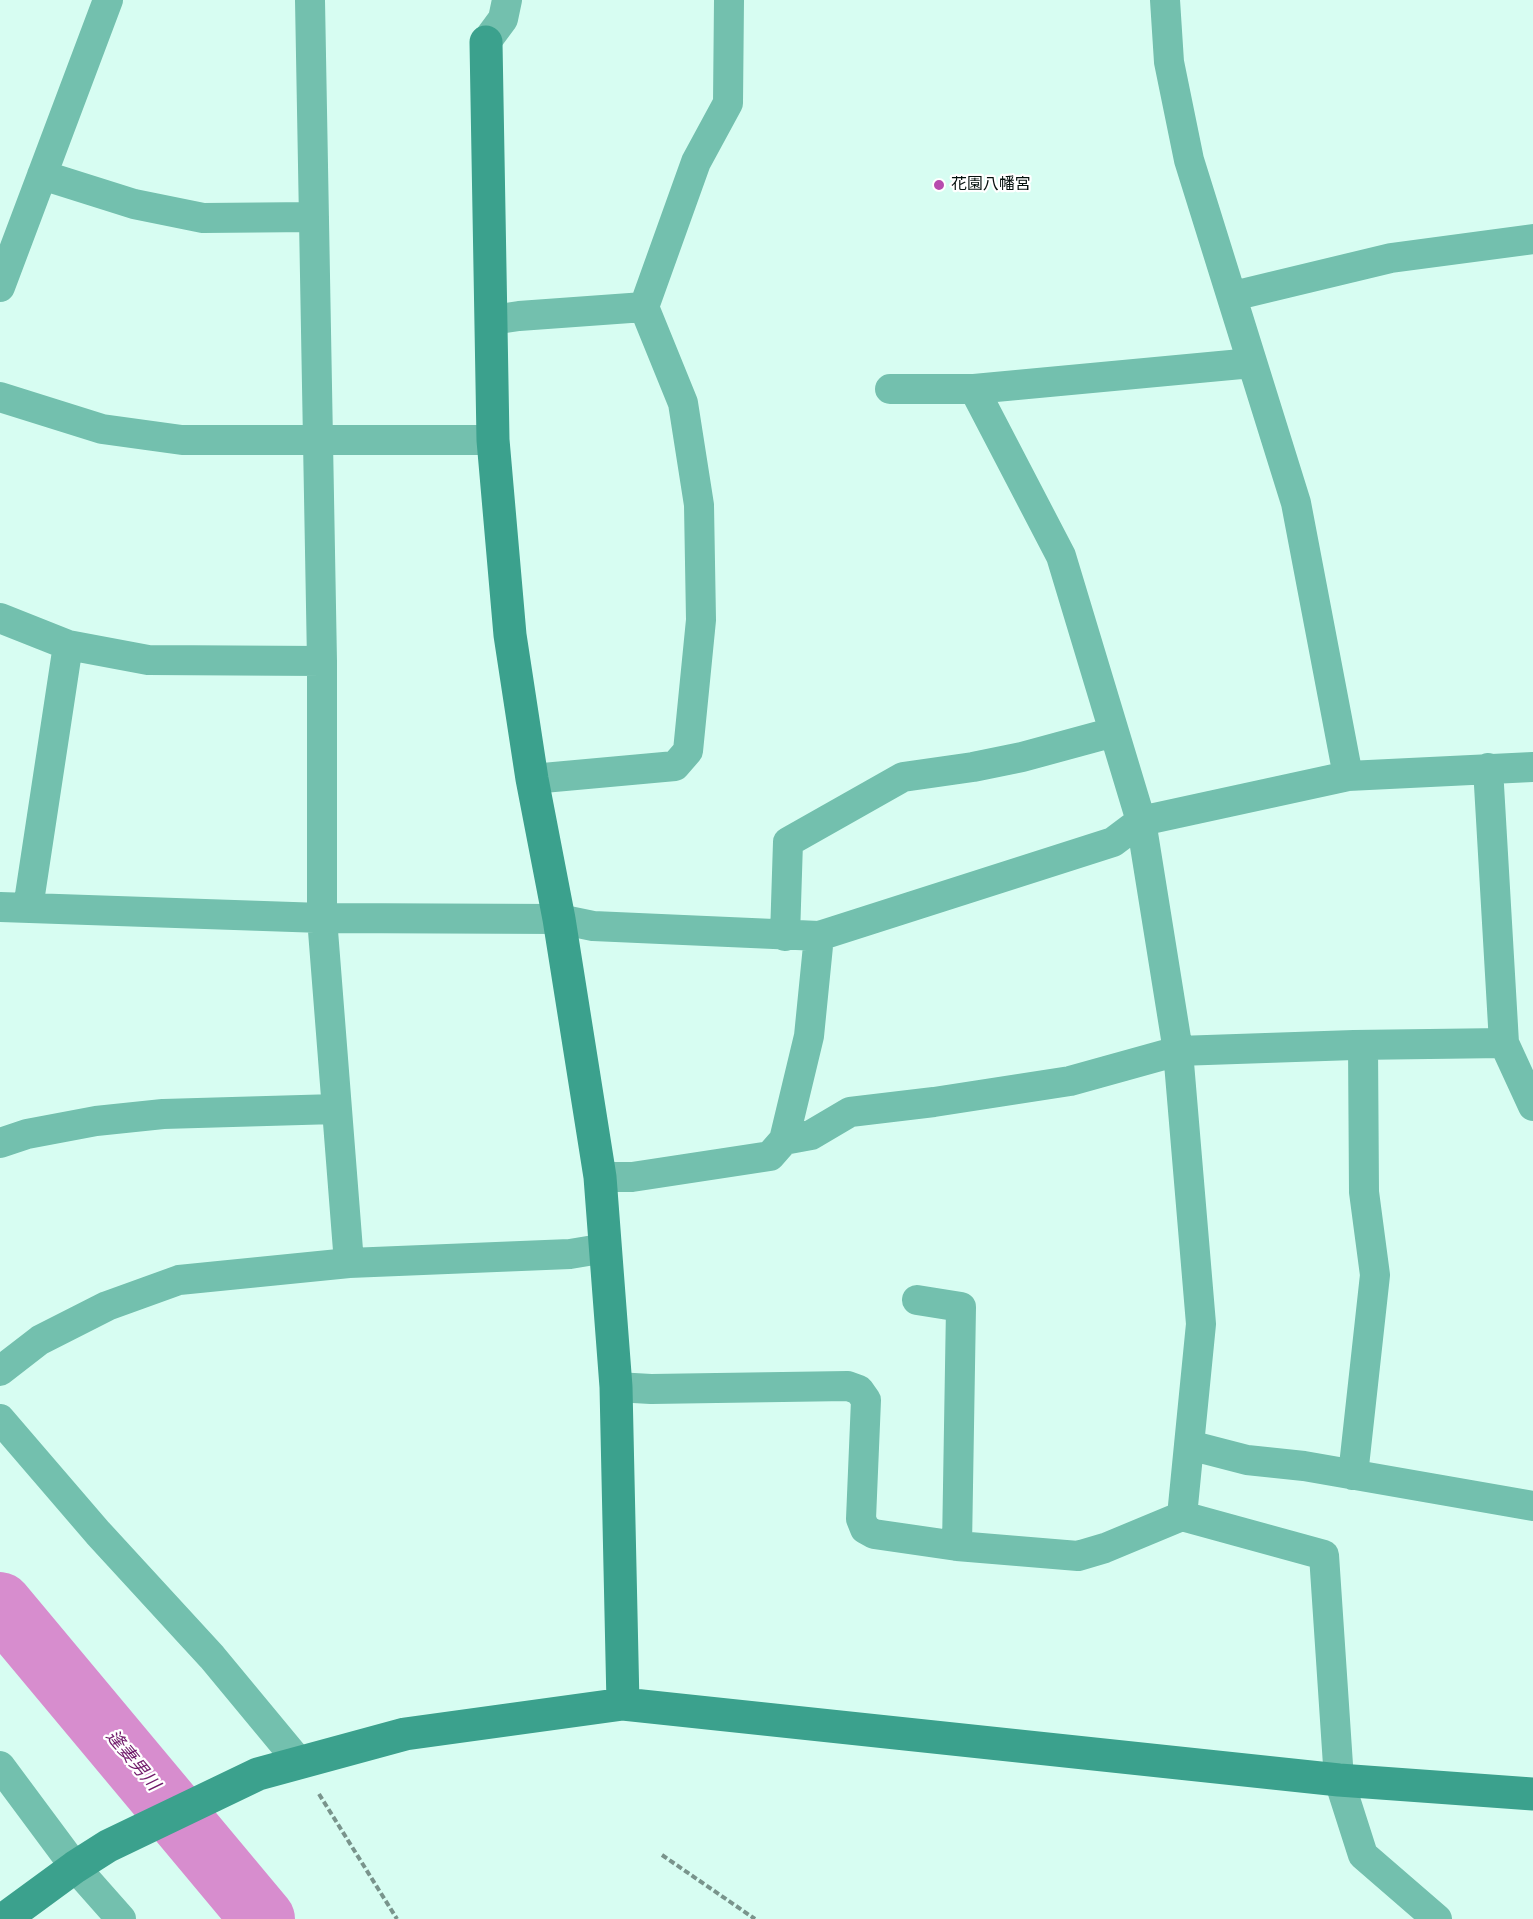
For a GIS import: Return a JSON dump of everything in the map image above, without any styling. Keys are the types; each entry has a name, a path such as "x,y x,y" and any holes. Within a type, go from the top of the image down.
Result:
{"street":[{"path":"0,287 108,0"},
{"path":"310,0 322,660 322,918 349,1263"},
{"path":"485,0 493,440 510,635 532,779 559,918 600,1177 616,1387 623,1704"},
{"path":"486,42 503,19 507,0"},
{"path":"532,779 675,766 688,751 701,621 699,505 683,404 644,307 696,162 728,103 729,0"},
{"path":"1165,0 1169,63 1189,160 1296,503 1348,776"},
{"path":"42,175 134,204 203,218 314,217"},
{"path":"1233,296 1391,258 1533,239"},
{"path":"492,320 644,307"},
{"path":"890,389 974,389 1252,363"},
{"path":"974,389 1061,556 1141,821 1178,1051 1201,1324 1182,1516"},
{"path":"0,397 102,429 182,440 493,440"},
{"path":"0,618 68,645 148,660 322,660"},
{"path":"68,645 14,908 322,918 559,918 593,926 819,936 1113,842 1141,821 1348,776 1533,767"},
{"path":"785,936 788,842 903,777 1022,757 1114,732"},
{"path":"1488,768 1504,1043 1533,1106"},
{"path":"600,1177 632,1177 770,1156 784,1140 809,1036 819,936"},
{"path":"784,1140 811,1135 850,1112 934,1102 1070,1081 1178,1051 1504,1043"},
{"path":"1353,1475 1375,1275 1364,1192 1363,1045"},
{"path":"0,1143 27,1134 96,1121 163,1114 336,1109"},
{"path":"0,1371 40,1340 107,1306 179,1280 349,1263 570,1254 606,1248"},
{"path":"917,1300 961,1307 957,1546"},
{"path":"616,1387 651,1389 848,1386 860,1390 866,1400 861,1519 865,1529 874,1534 957,1546 1078,1556 1105,1548 1182,1516 1324,1555 1339,1780 1363,1855 1437,1919"},
{"path":"0,1419 98,1533 212,1657 299,1762"},
{"path":"1190,1445 1246,1460 1304,1466 1533,1506"},
{"path":"4,1919 108,1846 258,1774 405,1734 623,1704 1339,1780 1533,1794"},
{"path":"0,1766 75,1867 121,1919"}],"path":[{"path":"299,1762 397,1919"},
{"path":"663,1855 755,1919"}],"waterway":[{"name":"逢妻男川","path":"0,1604 263,1919"}],"place":[{"name":"花園八幡宮","path":"939,185"}]}
